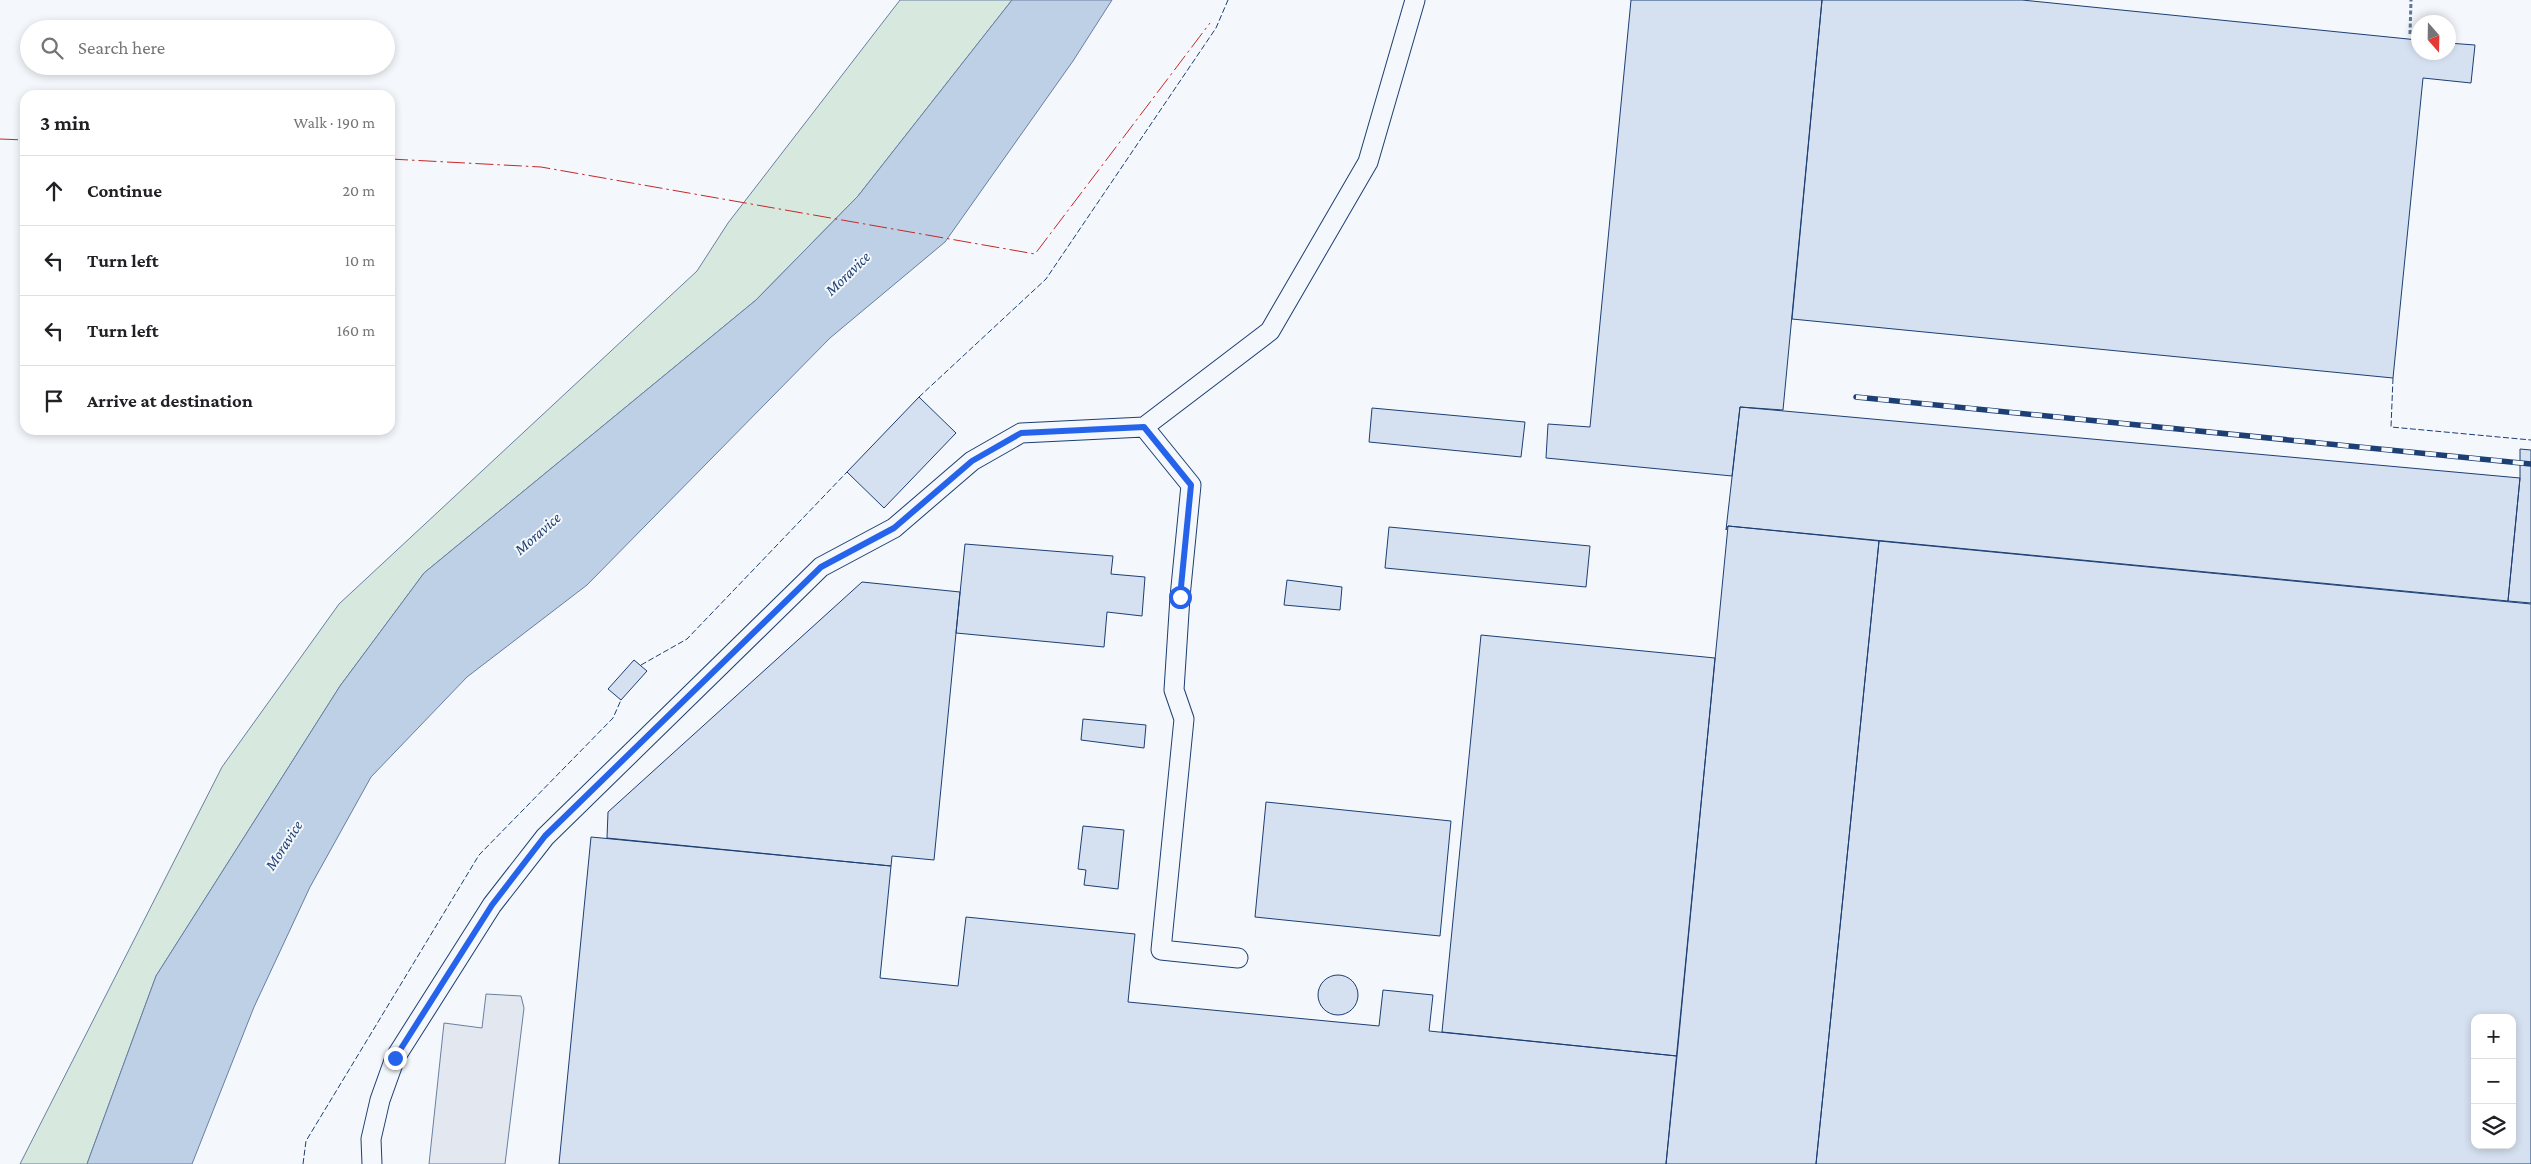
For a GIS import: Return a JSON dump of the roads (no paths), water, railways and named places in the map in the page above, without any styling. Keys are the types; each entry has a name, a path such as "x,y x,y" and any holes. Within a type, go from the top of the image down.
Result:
{"lane":[{"path":"372,1164 371,1139 380,1100 395,1058 492,905 545,836 821,567 894,528 972,461 1021,433 1144,427 1270,331 1368,162 1415,0"},
{"path":"1144,427 1191,485 1180,597 1174,690 1184,719 1161,950 1238,958"}],"water":[{"name":"Moravice","path":"1012,0 1112,0 1073,61 945,242 830,338 587,585 467,677 371,777 310,887 254,1007 192,1164 87,1164 156,976 340,686 424,573 756,300 858,196"}],"railway":[{"path":"1856,397 2531,464"}]}
